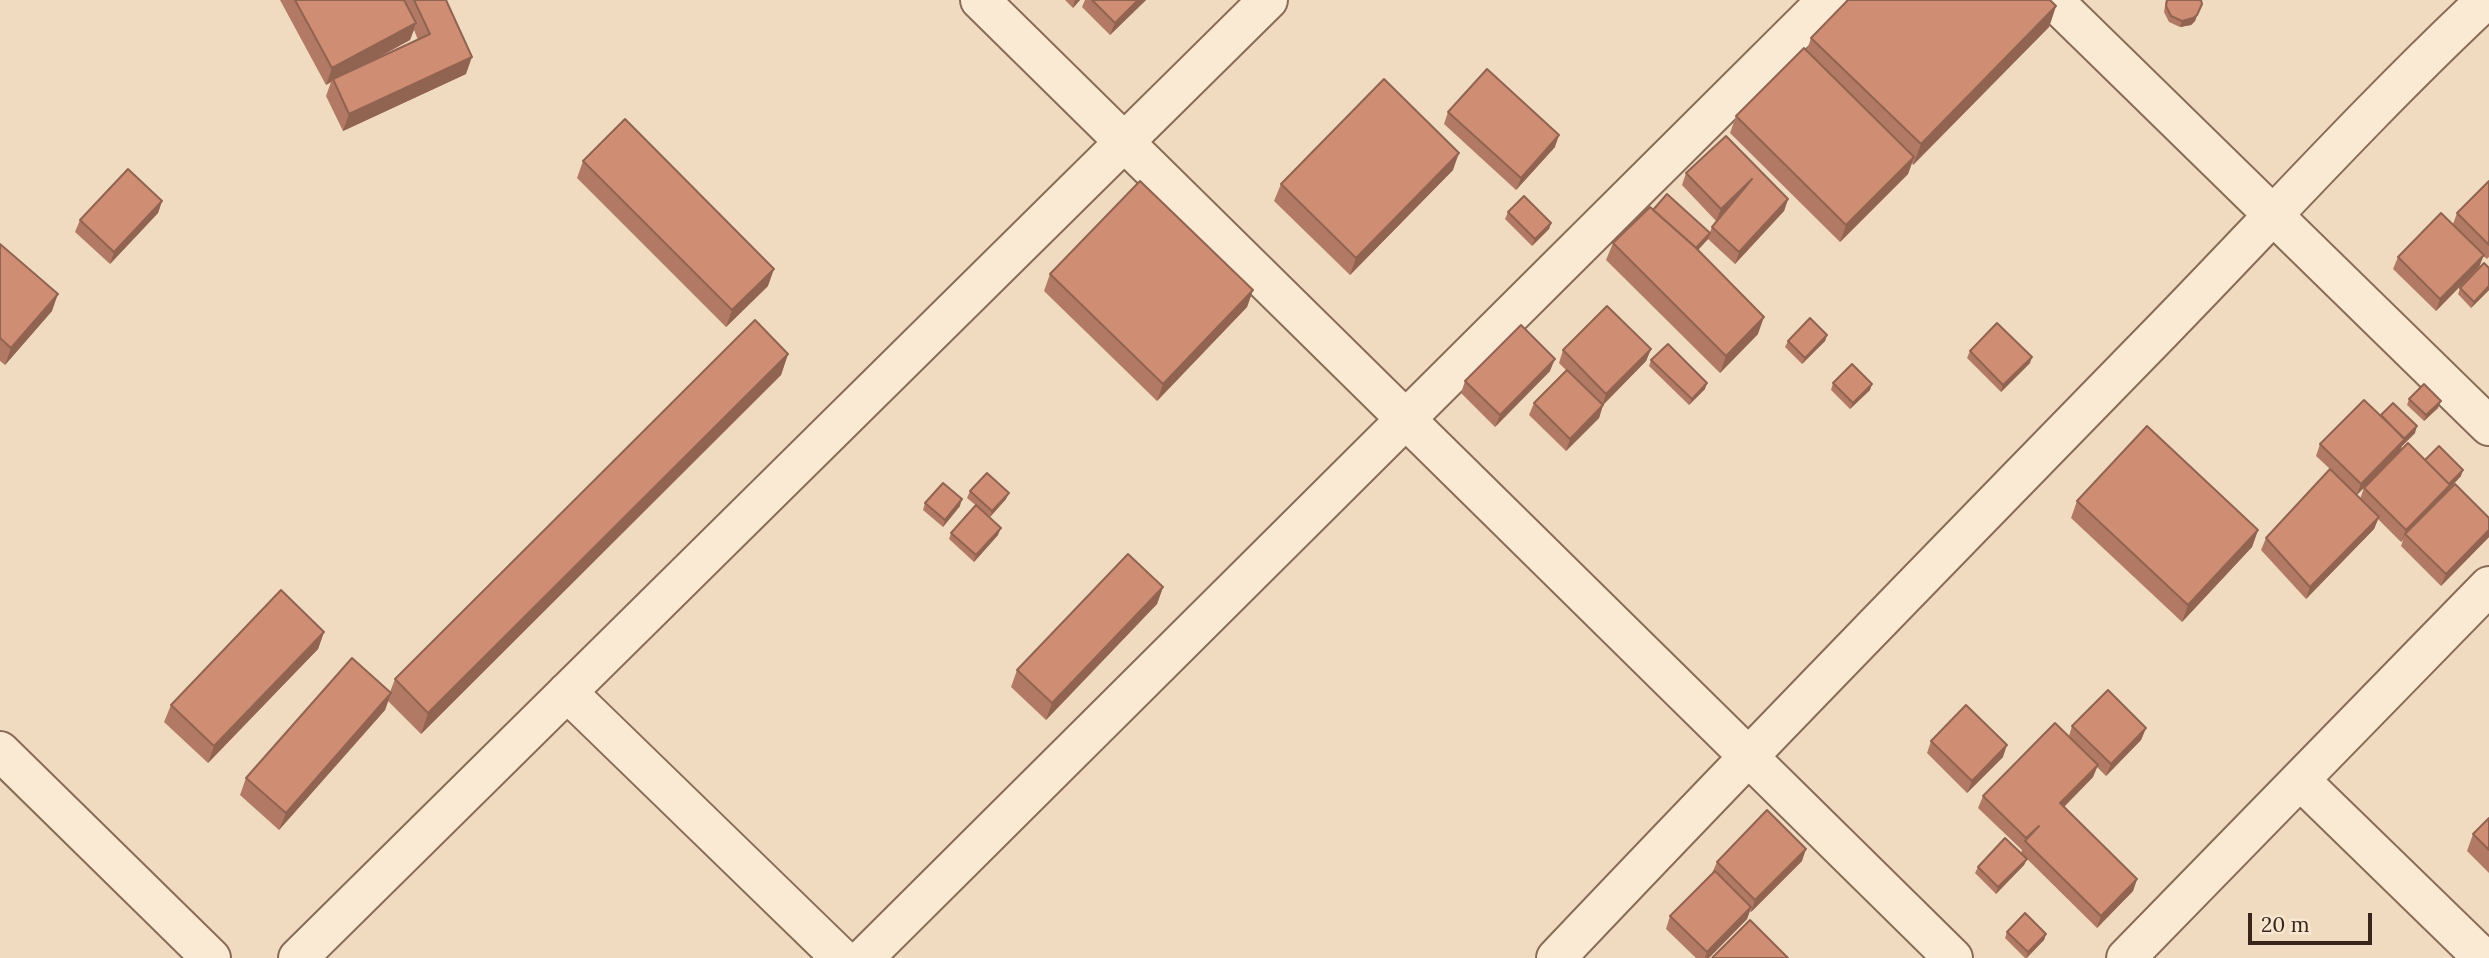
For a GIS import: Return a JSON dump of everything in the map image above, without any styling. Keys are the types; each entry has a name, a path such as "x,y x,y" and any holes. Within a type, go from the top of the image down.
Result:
{"street":[{"path":"980,0 1953,958"},
{"path":"298,958 1268,0"},
{"path":"864,958 1827,0"},
{"path":"2053,0 2489,426"},
{"path":"1556,958 1747,756 2426,56 2486,0"},
{"path":"2126,958 2489,586"},
{"path":"567,692 841,958"},
{"path":"0,751 211,958"},
{"path":"2300,780 2483,958"}],"building":[{"path":"295,0 404,0 416,23 332,68"},
{"path":"414,0 446,0 472,57 349,114 333,79 430,34"},
{"path":"1092,0 1138,0 1115,23"},
{"path":"1848,0 2050,0 2056,6 1921,144 1811,38"},
{"path":"2167,0 2201,0 2202,4 2197,15 2182,21 2171,16 2166,6"},
{"path":"1804,48 1914,157 1846,225 1736,116"},
{"path":"1487,69 1559,135 1521,178 1448,112"},
{"path":"1384,79 1459,153 1356,258 1281,184"},
{"path":"625,119 774,269 732,310 583,161"},
{"path":"1726,136 1788,199 1739,252 1712,227 1752,179 1721,209 1686,173"},
{"path":"128,169 162,201 114,252 80,220"},
{"path":"1140,181 1253,290 1163,384 1050,274"},
{"path":"2489,181 2489,245 2457,213"},
{"path":"1667,194 1710,233 1696,248 1653,210"},
{"path":"1524,196 1551,223 1535,239 1508,212"},
{"path":"1650,207 1693,245 1764,317 1726,356 1613,243"},
{"path":"2441,213 2484,255 2440,299 2398,257"},
{"path":"0,244 58,294 11,348 0,338"},
{"path":"2484,263 2489,268 2489,286 2474,302 2460,288"},
{"path":"1607,306 1651,349 1606,394 1563,350"},
{"path":"1810,318 1827,335 1805,358 1788,341"},
{"path":"755,320 788,354 428,713 395,679"},
{"path":"1997,323 2032,357 2003,385 1970,351"},
{"path":"1521,325 1555,359 1500,415 1465,381"},
{"path":"1668,344 1707,383 1692,399 1651,360"},
{"path":"1852,364 1872,384 1853,403 1833,383"},
{"path":"1567,370 1603,405 1570,439 1534,403"},
{"path":"2424,384 2441,401 2426,415 2409,399"},
{"path":"2364,400 2405,439 2361,484 2320,444"},
{"path":"2393,403 2417,426 2404,439 2381,415"},
{"path":"2147,426 2258,530 2188,605 2077,501"},
{"path":"2408,443 2450,485 2406,530 2364,488"},
{"path":"2439,446 2463,470 2449,484 2425,460"},
{"path":"2330,469 2379,517 2310,587 2266,538"},
{"path":"987,473 1009,493 992,511 970,491"},
{"path":"943,483 962,499 945,520 925,503"},
{"path":"2455,484 2489,518 2489,530 2446,574 2405,534"},
{"path":"976,505 1001,528 976,555 951,533"},
{"path":"1128,554 1163,587 1052,703 1017,670"},
{"path":"281,590 324,632 214,746 171,705"},
{"path":"352,658 391,693 286,813 246,778"},
{"path":"2108,690 2146,728 2111,764 2072,726"},
{"path":"1966,705 2007,745 1972,781 1931,741"},
{"path":"2055,723 2098,765 2060,803 2137,879 2101,916 2025,841 2039,826 2026,838 1983,796"},
{"path":"1767,810 1806,849 1755,900 1717,862"},
{"path":"2489,818 2489,850 2473,834"},
{"path":"2005,838 2027,859 1998,887 1978,867"},
{"path":"1715,871 1751,907 1707,952 1670,916"},
{"path":"2025,913 2046,934 2028,952 2007,932"},
{"path":"1750,920 1788,958 1712,958"}]}
